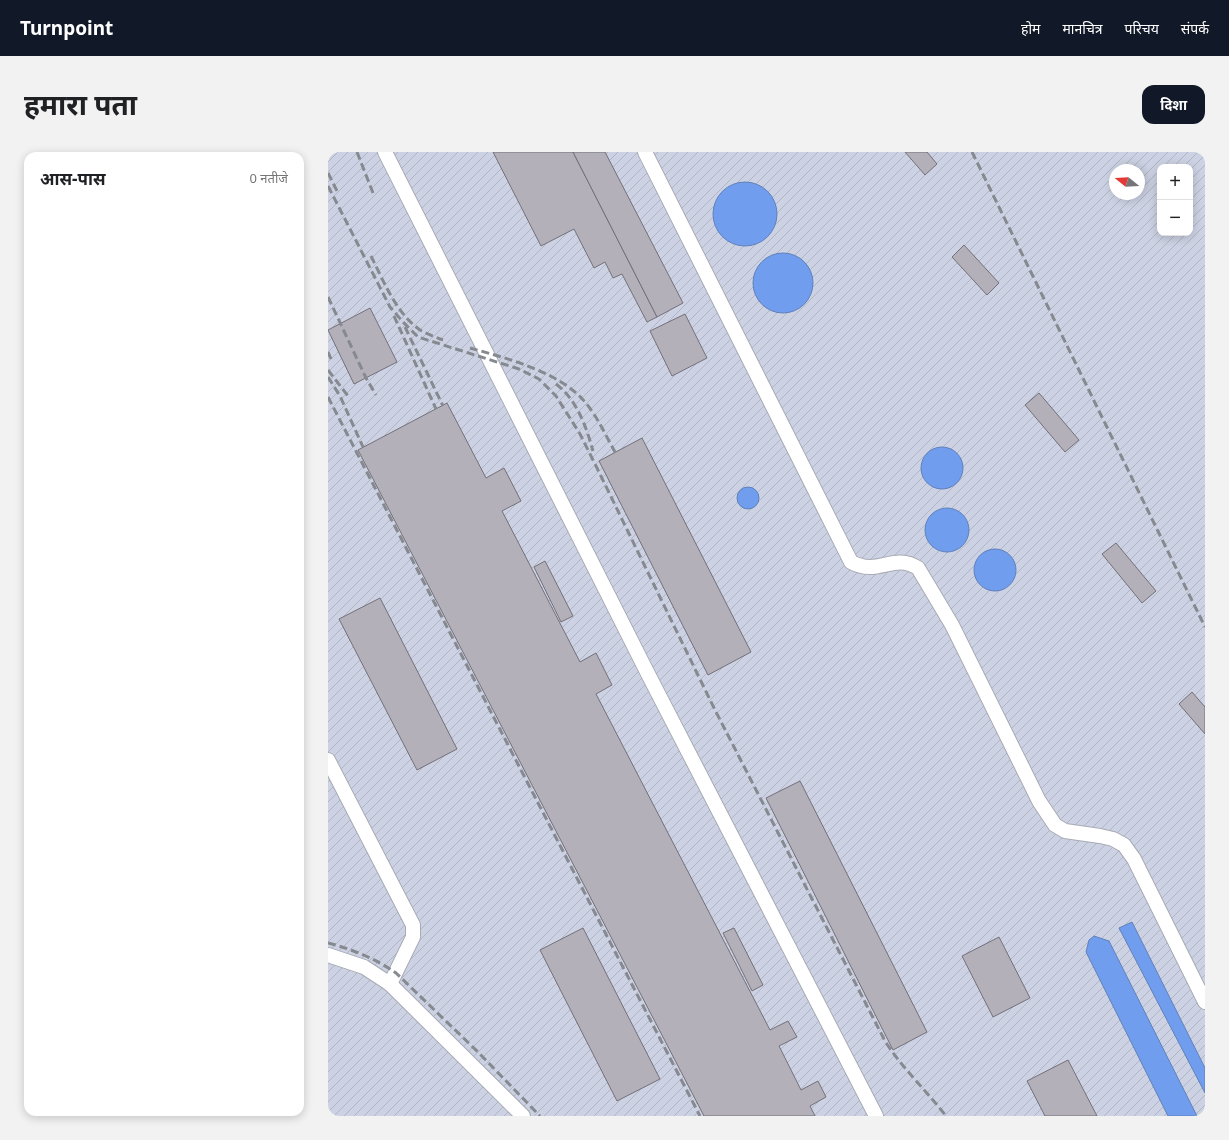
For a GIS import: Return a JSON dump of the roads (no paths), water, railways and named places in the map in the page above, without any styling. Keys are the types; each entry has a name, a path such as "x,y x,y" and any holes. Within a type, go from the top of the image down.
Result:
{"lane":[{"path":"385,152 649,677 876,1116"},
{"path":"646,152 851,562 861,567 877,568 892,562 909,563 918,568 952,625 1038,801 1055,825 1065,831 1100,836 1124,845 1134,859 1205,1002"},
{"path":"328,760 413,925 413,937 390,984"},
{"path":"328,955 364,967 390,984 523,1116"}],"water":[{"path":"745,182 757,184 768,191 775,202 777,214 775,226 768,237 757,244 745,246 733,244 722,237 715,226 713,214 715,202 722,191 733,184"},
{"path":"783,253 800,258 808,266 813,283 808,300 800,308 783,313 766,308 758,300 753,283 758,266 766,258"},
{"path":"938,447 946,447 954,450 960,456 963,468 960,480 954,486 946,489 938,489 930,486 924,480 921,472 921,464 924,456 930,450"},
{"path":"744,487 752,487 759,494 759,502 752,509 744,509 737,502 737,494"},
{"path":"943,508 951,508 963,514 969,526 969,534 963,546 951,552 943,552 931,546 925,534 925,526 931,514"},
{"path":"995,549 1003,551 1012,559 1016,570 1014,578 1006,587 995,591 987,589 978,581 974,570 976,562 984,553"},
{"path":"1132,922 1205,1068 1205,1093 1119,928"},
{"path":"1094,936 1109,941 1197,1116 1168,1116 1086,952 1089,940"}],"railway":[{"path":"357,152 373,193"},
{"path":"972,152 1205,627"},
{"path":"328,173 338,193"},
{"path":"328,186 390,307 418,337 519,369 539,379 556,396 580,434 715,710 885,1041 946,1116"},
{"path":"371,256 391,296 404,315 420,330 443,340"},
{"path":"328,297 366,378 376,395"},
{"path":"394,316 436,409"},
{"path":"405,327 443,406"},
{"path":"470,348 500,356 547,374 562,382 585,402 601,426 615,452"},
{"path":"328,352 331,359"},
{"path":"328,370 348,396"},
{"path":"328,377 340,396 363,447"},
{"path":"556,384 570,398 580,414 593,451"},
{"path":"328,397 700,1116"},
{"path":"328,943 364,955 396,973 478,1052 540,1116"}]}
